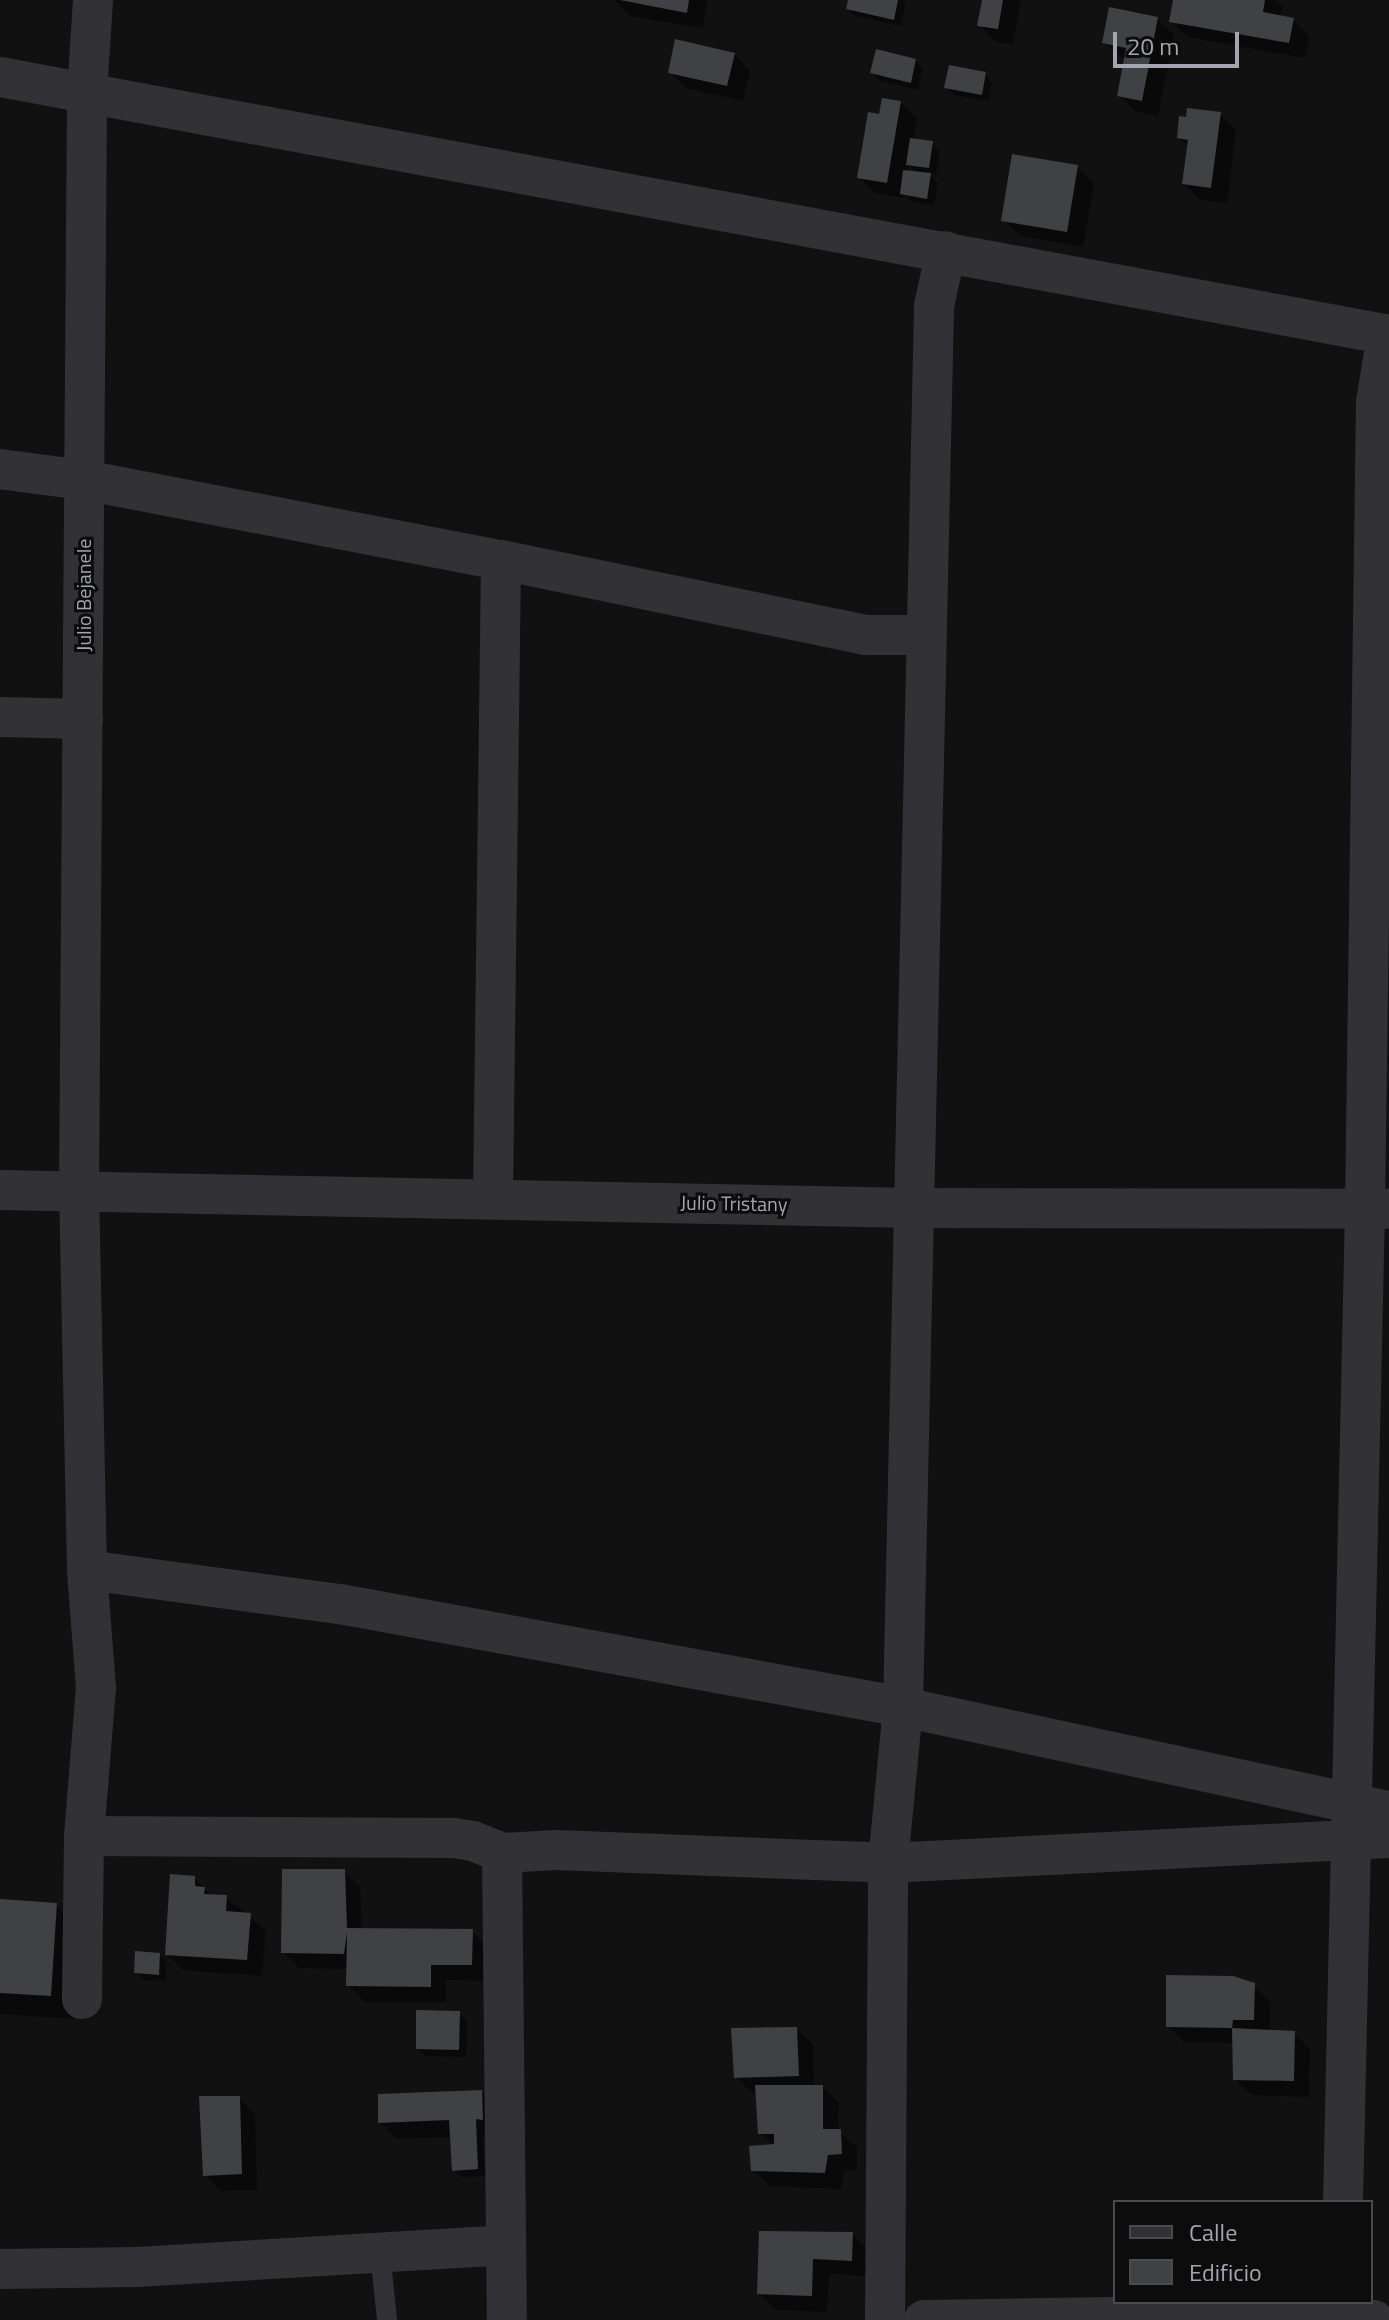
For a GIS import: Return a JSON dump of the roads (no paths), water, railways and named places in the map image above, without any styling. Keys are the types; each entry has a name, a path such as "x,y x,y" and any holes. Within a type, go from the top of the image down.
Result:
{"street":[{"name":"Julio Bejanele","path":"82,1999 84,1836 96,1688 87,1570 79,1190 87,93 93,0"},
{"path":"0,77 1388,335 1376,402 1377,1209 1349,1819 1343,2200"},
{"path":"885,2320 888,1863 903,1707 934,306 946,251"},
{"path":"0,469 84,480 501,560 865,635 925,635"},
{"path":"493,1197 501,560"},
{"path":"0,717 83,719"},
{"name":"Julio Tristany","path":"0,1190 493,1197 916,1208 1377,1209"},
{"path":"87,1570 340,1604 903,1707 1349,1819 1389,1838"},
{"path":"84,1836 454,1838 473,1841 502,1853 556,1850 888,1863 1349,1819 1389,1811"},
{"path":"502,1853 507,2320"},
{"path":"0,2269 137,2267 504,2245"},
{"path":"924,2320 1352,2313"}],"lane":[{"path":"380,2252 387,2320"}]}
